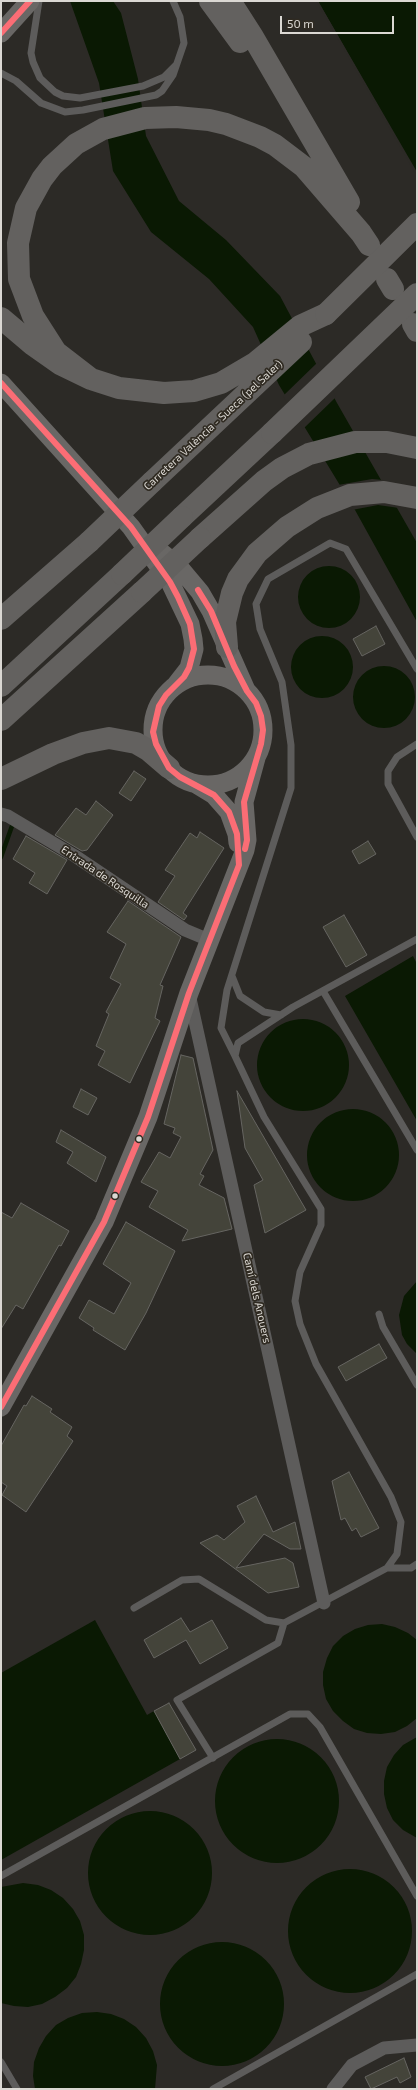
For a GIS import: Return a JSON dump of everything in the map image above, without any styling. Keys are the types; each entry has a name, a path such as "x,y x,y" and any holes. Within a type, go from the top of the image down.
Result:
{"highway":[{"path":"210,1 319,150"},
{"path":"91,379 61,356 45,336 24,296 19,278 18,260 21,227 32,195 52,166 76,144 90,135 119,123 161,117 192,118 226,124 275,145 309,173 365,239 356,216 319,150 253,37 230,1"},
{"name":"Carretera València - Sueca (pel Saler)","path":"1,619 89,542 308,336 326,314 417,224"},
{"path":"1,686 272,433 417,294"},
{"path":"1,318 33,345 60,364 91,379 106,385 134,391 177,393 207,388 221,383 255,363 300,326 326,314"},
{"path":"1,720 200,538 282,468 309,454 355,442 387,442 417,448"},
{"path":"227,647 225,622 228,606 238,580 245,568 257,554 287,527 335,500 364,493 384,492 414,497"},
{"path":"1,779 52,754 83,743 109,738 136,743 148,750 169,768"}],"street":[{"path":"1,33 30,1"},
{"path":"1,383 131,527 170,582 190,624 193,639 192,658 184,677 166,695 159,706 153,732 156,744 169,768 180,777 214,795 229,812 237,834 239,864"},
{"path":"1,1407 104,1222 148,1117 189,993 247,840 244,802 256,758 262,744 263,730 261,716 256,703 247,691 211,611 191,581 179,567 131,527"},
{"path":"175,686 187,679 212,675 224,677 247,691"},
{"path":"192,782 206,785 228,781 247,770 256,758"},
{"name":"Entrada de Rosquilla","path":"1,814 8,816 75,856 185,930 210,940"},
{"name":"Camí dels Anouers","path":"189,993 324,1603"},
{"path":"333,2089 352,2065 384,2048 417,2045"}],"lane":[{"path":"39,1 32,53 36,71 47,86 63,96 80,98 143,86 164,77 178,63"},
{"path":"1,73 16,81 33,97 48,107 65,112 144,98 162,91 171,79 184,43 184,30 173,1"},
{"path":"134,1608 182,1580 199,1579 266,1620 284,1623 388,1568 397,1554 401,1522 391,1497 316,1364 300,1324 295,1301 300,1272 321,1225 321,1209 264,1117 221,1028 227,990 291,788 291,745 282,682 260,629 256,604 268,580 330,543 346,549 417,669"},
{"path":"417,744 397,757 388,771 388,784 417,837"},
{"path":"235,1056 238,1043 281,1015 417,940"},
{"path":"232,976 240,996 264,1012 281,1015"},
{"path":"323,991 417,1150"},
{"path":"379,1314 383,1327 417,1385"},
{"path":"388,1568 411,1568 417,1564"},
{"path":"213,1758 177,1700 278,1643 284,1623"},
{"path":"1,1876 290,1714 308,1714 320,1727 417,1896"},
{"path":"213,2089 417,1974"},
{"path":"1,2062 17,2089"}],"shaded area":[{"path":"70,1 113,1 121,13 138,79 146,136 179,201 226,240 280,296 337,403 417,543 417,622 355,510 279,385 253,327 209,279 151,232 113,171 99,83"},
{"path":"318,1 417,1 417,172"},
{"path":"329,566 341,568 351,575 358,585 360,597 358,609 351,619 341,626 329,628 317,626 307,619 300,609 298,597 300,585 307,575 317,568"},
{"path":"322,636 334,638 344,645 351,655 353,667 351,679 344,689 334,696 322,698 310,696 300,689 293,679 291,667 293,655 300,645 310,638"},
{"path":"378,666 390,666 406,675 413,685 415,697 413,709 406,719 390,728 378,728 367,723 358,714 353,703 353,691 358,680 367,671"},
{"path":"413,956 417,964 417,1121 345,996"},
{"path":"303,1019 312,1020 329,1027 341,1039 348,1056 348,1074 341,1091 329,1103 312,1110 303,1111 294,1110 277,1103 265,1091 258,1074 257,1065 258,1056 265,1039 277,1027 294,1020"},
{"path":"353,1109 371,1113 385,1123 395,1137 399,1155 395,1173 385,1187 371,1197 353,1201 335,1197 321,1187 311,1173 307,1155 311,1137 321,1123 335,1113"},
{"path":"417,1281 417,1354 407,1344 402,1335 399,1315 404,1296"},
{"path":"95,1620 147,1715 154,1711 180,1759 1,1860 1,1673"},
{"path":"382,1624 395,1627 408,1633 417,1640 417,1718 407,1726 395,1732 381,1734 367,1733 354,1729 333,1711 326,1699 323,1685 323,1672 327,1658 333,1646 343,1636 355,1629 368,1625"},
{"path":"417,1737 417,1838 403,1830 393,1820 387,1808 384,1794 384,1781 387,1767 394,1755 403,1745"},
{"path":"277,1739 289,1740 301,1744 321,1757 334,1777 338,1789 338,1813 334,1825 321,1845 301,1858 289,1862 277,1863 265,1862 253,1858 233,1845 220,1825 216,1813 215,1801 216,1789 220,1777 233,1757 253,1744 265,1740"},
{"path":"150,1811 162,1812 174,1816 194,1829 207,1849 211,1861 211,1885 207,1897 194,1917 174,1930 162,1934 150,1935 138,1934 126,1930 106,1917 93,1897 89,1885 88,1873 89,1861 93,1849 106,1829 126,1816 138,1812"},
{"path":"350,1869 362,1870 374,1874 394,1887 407,1907 411,1919 411,1943 407,1955 394,1975 374,1988 362,1992 350,1993 338,1992 326,1988 306,1975 293,1955 289,1943 288,1931 289,1919 293,1907 306,1887 326,1874 338,1870"},
{"path":"23,1883 38,1885 51,1890 63,1898 73,1909 80,1921 84,1935 84,1950 76,1977 67,1988 55,1997 42,2004 28,2007 1,2003 1,1887"},
{"path":"222,1942 234,1943 246,1947 266,1960 279,1980 283,1992 283,2016 279,2028 266,2048 246,2061 234,2065 222,2066 210,2065 198,2061 178,2048 165,2028 161,2016 160,2004 161,1992 165,1980 178,1960 198,1947 210,1943"},
{"path":"97,2012 111,2014 124,2019 136,2027 146,2038 153,2051 157,2065 155,2089 35,2089 33,2076 34,2062 39,2048 46,2036 56,2025 68,2018 82,2013"}],"pier":[{"path":"316,1 318,1 417,174 415,173"},
{"path":"318,362 336,397 303,429 283,396"},
{"path":"372,479 383,480 399,508 378,505 352,510 338,485"}],"building":[{"path":"376,626 385,644 362,656 353,639"},
{"path":"134,771 146,779 131,801 119,793"},
{"path":"96,801 113,815 87,850 82,851 55,835 76,808 86,815"},
{"path":"200,832 224,848 183,913 187,916 184,920 158,902 175,876 165,870 190,833 197,838"},
{"path":"26,836 67,860 47,894 29,883 35,873 13,859"},
{"path":"368,841 376,854 359,864 352,851"},
{"path":"128,901 181,937 160,985 163,986 155,1018 160,1021 130,1083 98,1065 105,1051 96,1046 109,1014 106,1012 121,984 110,978 126,944 107,932"},
{"path":"344,915 367,955 346,967 323,927"},
{"path":"181,1055 193,1058 213,1150 200,1174 204,1176 199,1185 224,1198 232,1229 182,1241 188,1230 149,1207 158,1191 141,1182 159,1152 170,1158 181,1137 173,1133 175,1128 164,1124"},
{"path":"81,1089 97,1098 88,1115 73,1107"},
{"path":"237,1091 306,1210 265,1233 254,1185 263,1180 245,1148"},
{"path":"61,1130 106,1157 96,1182 67,1163 73,1152 56,1142"},
{"path":"21,1203 69,1231 61,1246 59,1245 23,1309 16,1305 1,1329 1,1212 12,1218"},
{"path":"126,1222 175,1251 146,1313 125,1350 93,1330 94,1328 79,1318 89,1300 114,1314 131,1283 103,1264"},
{"path":"379,1344 387,1358 346,1381 338,1367"},
{"path":"32,1396 52,1409 50,1412 72,1427 67,1436 73,1441 26,1512 2,1495 7,1486 1,1482 1,1446 24,1405 26,1406"},
{"path":"349,1472 379,1528 361,1537 356,1528 352,1531 345,1518 341,1520 332,1481"},
{"path":"256,1496 273,1532 295,1522 301,1549 290,1549 264,1534 236,1568 285,1558 293,1563 299,1587 268,1593 200,1543 217,1535 224,1540 245,1522 237,1506"},
{"path":"181,1618 190,1632 212,1620 228,1648 200,1664 186,1640 154,1658 144,1640"},
{"path":"169,1703 196,1750 180,1759 154,1711"},
{"path":"404,2058 411,2077 400,2083 397,2077 371,2089 365,2077"}],"waterway":[{"path":"1,857 12,826"}],"transit line":[{"path":"1,33 30,1"},
{"path":"1,383 131,527 170,582 178,597 190,624 194,649 189,668 184,677 166,695 159,706 153,732 156,744 169,768 180,777 214,795 229,812 237,834 239,865 189,993 148,1117 104,1222 1,1407"},
{"path":"198,590 211,611 234,666 247,691 256,703 261,716 263,730 261,744 244,802 247,840 245,849"}]}
